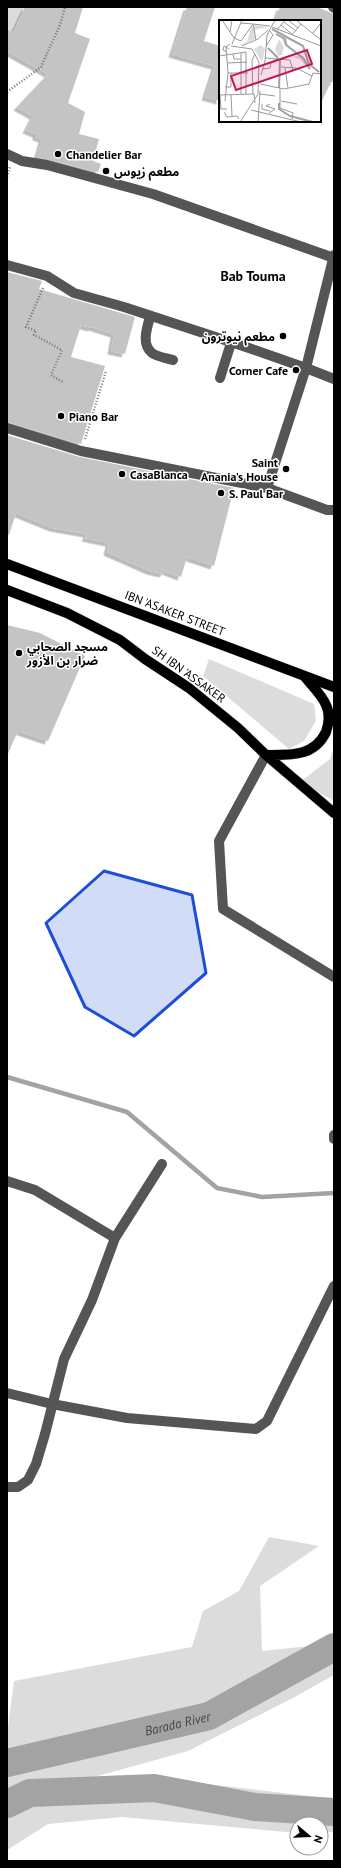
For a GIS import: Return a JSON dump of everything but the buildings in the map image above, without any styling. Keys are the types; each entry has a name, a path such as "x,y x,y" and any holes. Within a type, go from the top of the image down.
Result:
{"main road":[{"name":"IBN 'ASAKER STREET","path":"7,564 334,687"},
{"name":"SH IBN 'ASSAKER","path":"7,590 67,613 120,640 145,659 190,688 238,728 266,755 334,813"},
{"path":"266,755 297,755 305,753 316,746 324,736 329,720 326,704 305,677"}],"street":[{"path":"7,154 22,161 47,165 154,194 334,257 306,368 267,488"},
{"path":"7,265 47,276 74,293 124,307 150,317 306,368 334,379"},
{"path":"150,317 145,336 146,344 152,353 173,360"},
{"path":"220,378 231,343"},
{"path":"7,428 81,451 267,488 327,510 334,510"},
{"path":"266,755 219,842 223,909 334,977"},
{"path":"334,1135 334,1140"},
{"path":"7,1487 18,1487 28,1480 36,1464 64,1359 92,1300 115,1238 162,1164"},
{"path":"7,1181 35,1190 115,1238"},
{"path":"7,1393 52,1404 127,1418 256,1429 266,1421 334,1286"}],"path":[{"path":"7,92 41,67 60,25 65,7"},
{"path":"47,276 26,328 36,331 34,335 62,350 52,376 63,382"},
{"path":"81,451 98,403 106,371"}],"highlighted area":[{"path":"104,871 192,895 206,973 134,1036 85,1007 46,923"}],"shaded area":[{"path":"7,7 24,8 13,32 7,29"},
{"path":"209,659 314,704 316,721 304,741 289,749 203,676"},
{"path":"334,748 334,801 300,782 330,759"},
{"path":"269,1537 319,1546 260,1586 262,1651 320,1645 334,1636 334,1675 289,1700 188,1751 87,1779 157,1778 334,1799 334,1832 329,1832 329,1816 289,1816 289,1832 122,1817 48,1824 7,1850 7,1812 19,1805 7,1792 7,1734 14,1681 192,1647 203,1611 239,1591"}],"waterway":[{"path":"7,1077 127,1112 217,1188 262,1197 334,1193"},
{"name":"Barada River","path":"7,1763 209,1716 334,1647"},
{"name":"Barada River","path":"7,1804 30,1793 154,1788 255,1807 334,1812"}],"place":[{"name":"Chandelier Bar","path":"58,154"},
{"name":"مطعم زيوس","path":"106,171"},
{"name":"مطعم نيوترون","path":"283,336"},
{"name":"Corner Cafe","path":"296,370"},
{"name":"Piano Bar","path":"61,416"},
{"name":"Saint Anania's House","path":"286,469"},
{"name":"CasaBlanca","path":"122,474"},
{"name":"S. Paul Bar","path":"221,493"},
{"name":"مسجد الصحابي ضرار بن الأزور","path":"19,653"}],"district":[{"name":"Bab Touma","path":"253,276"}]}
